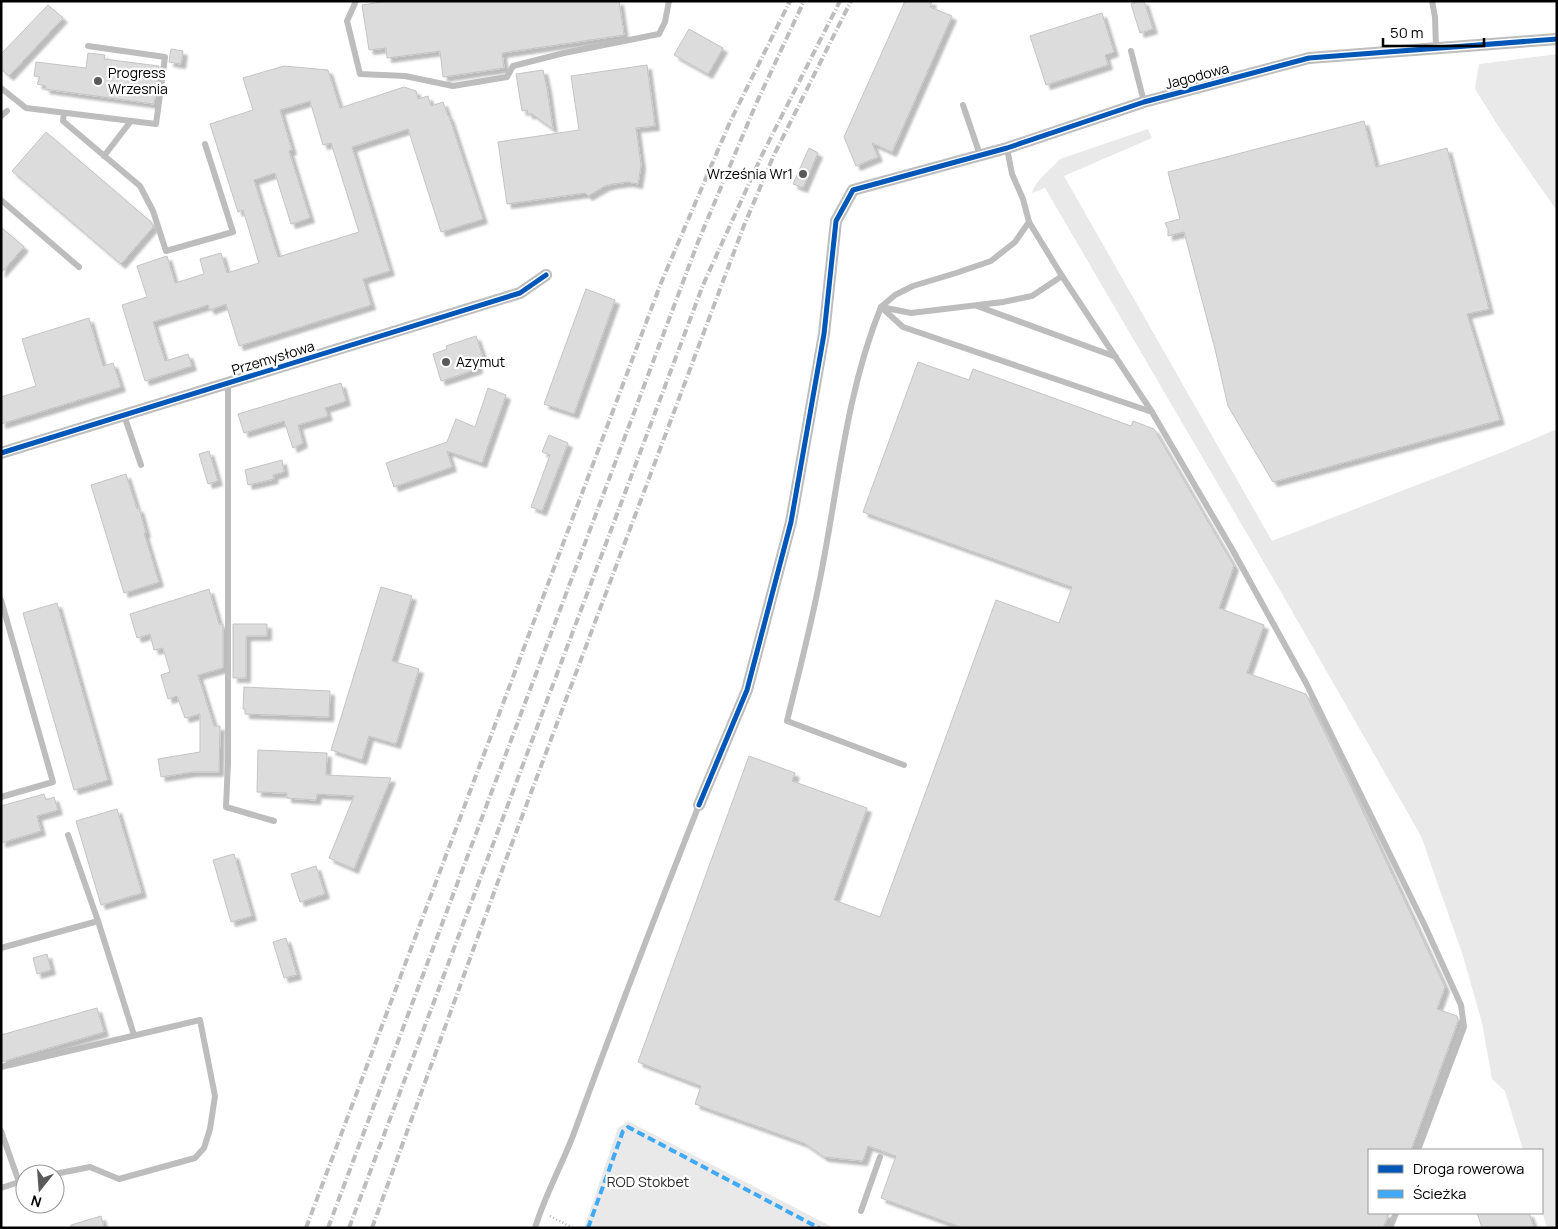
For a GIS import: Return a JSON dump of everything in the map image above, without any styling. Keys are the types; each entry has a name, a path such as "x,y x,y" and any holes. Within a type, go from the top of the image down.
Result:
{"street":[{"name":"Jagodowa","path":"699,805 747,690 791,522 824,334 836,221 853,190 1007,148 1144,102 1309,58 1557,39"},
{"name":"Przemysłowa","path":"1,453 520,293 546,275"}],"lane":[{"path":"356,1 347,21 360,74 405,76 453,86 506,77 513,66 564,53 659,34 665,22 669,1"},
{"path":"1432,1 1435,17 1436,47"},
{"path":"1,88 26,108 156,124 165,57 88,46"},
{"path":"1131,51 1144,102"},
{"path":"963,105 980,155"},
{"path":"1,116 6,111"},
{"path":"64,112 63,121 140,186 153,211 166,251 233,232 205,144"},
{"path":"104,156 131,121"},
{"path":"1007,148 1012,174 1023,199 1029,222 1062,276 1152,412 1232,549 1306,684 1425,926 1461,1005 1464,1027 1418,1149"},
{"path":"1,200 79,267"},
{"path":"904,765 787,721 819,584 844,442 861,363 881,307 895,295 913,286 991,260 1015,242 1029,222"},
{"path":"881,307 911,313 1003,302 1032,296 1062,276"},
{"path":"974,305 1116,357"},
{"path":"881,307 903,327 1152,412"},
{"path":"228,383 228,762 226,808 274,822"},
{"path":"124,416 141,465"},
{"path":"1,600 54,782 1,797"},
{"path":"535,1228 568,1148 642,948 699,805"},
{"path":"68,835 98,921 134,1035"},
{"path":"1,948 98,921"},
{"path":"1,1067 200,1020 215,1096 210,1129 204,1148 195,1158 119,1179 90,1167 65,1172"},
{"path":"1,1131 15,1165"},
{"path":"861,1211 880,1156"},
{"path":"1,1188 15,1184"},
{"path":"1390,1228 1396,1214"}],"path":[{"path":"540,1212 573,1228"}],"green space":[{"path":"1557,54 1557,211 1500,129 1475,89 1479,64"},
{"path":"1148,129 1152,138 1064,176 1272,541 1557,429 1557,1228 1547,1228 1543,1214 1543,1149 1523,1149 1505,1091 1492,1079 1482,1023 1463,956 1421,836 1045,188 1032,193 1040,179 1060,159"},
{"name":"ROD Stokbet","path":"628,1121 834,1228 584,1228 618,1128"}],"building":[{"path":"388,1 619,1 624,35 502,53 504,68 443,77 440,51 387,58 386,48 369,50 362,5"},
{"path":"905,1 932,1 930,7 952,16 892,152 872,143 878,157 856,166 844,137"},
{"path":"1144,1 1153,29 1140,33 1131,4"},
{"path":"48,5 63,18 9,76 1,69 1,54"},
{"path":"1102,13 1114,52 1105,55 1108,65 1046,85 1030,36"},
{"path":"689,29 723,48 708,74 674,55"},
{"path":"171,49 183,51 181,64 169,62"},
{"name":"Progress Wrzesnia","path":"88,53 105,55 104,59 159,66 154,104 45,89 46,86 37,84 40,77 34,76 36,62 86,68"},
{"path":"647,65 655,126 636,128 641,165 638,184 628,182 613,184 605,186 588,196 585,193 507,204 498,142 579,130 571,76"},
{"path":"284,66 328,70 340,108 404,87 416,91 418,99 428,96 431,106 443,102 483,219 441,232 408,129 352,147 390,271 363,279 371,305 239,346 226,304 210,310 208,305 153,322 165,361 188,354 192,366 145,381 122,305 147,297 137,266 167,256 175,283 204,274 200,259 221,253 227,273 259,263 243,210 238,212 210,124 253,110 243,78","holes":["310,101 323,145 331,143 359,232 278,257 254,180 275,173 291,224 310,218 289,151 292,150 280,110"]},
{"path":"543,70 553,129 532,114 528,114 527,110 522,111 516,74"},
{"path":"1364,121 1376,167 1447,148 1489,309 1467,314 1500,420 1273,482 1228,406 1184,232 1168,236 1168,229 1165,223 1180,219 1168,172"},
{"path":"46,132 151,222 153,227 121,264 12,171"},
{"name":"Września Wr1","path":"809,148 818,153 803,188 793,184"},
{"path":"1,227 24,247 1,273"},
{"path":"586,289 615,300 574,414 544,404"},
{"path":"89,318 103,366 113,363 121,387 1,424 1,397 36,386 22,339"},
{"path":"476,336 484,360 477,362 478,369 441,381 433,354 447,349 446,346"},
{"path":"918,362 969,380 973,369 1131,426 1133,421 1154,429 1234,566 1219,608 1264,625 1247,673 1306,694 1445,987 1437,1009 1457,1016 1458,1021 1411,1149 1368,1149 1368,1214 1389,1214 1383,1228 963,1228 881,1198 896,1156 868,1146 863,1161 824,1157 804,1143 695,1104 701,1086 638,1062 749,756 795,773 792,781 867,808 834,900 880,917 996,600 1059,623 1072,587 863,512"},
{"path":"341,383 346,401 325,408 328,416 298,425 303,443 293,448 284,421 244,433 238,414"},
{"path":"488,388 506,395 482,463 447,451 452,467 394,487 386,463 447,442 456,419 475,427"},
{"path":"549,435 568,443 542,511 531,507 550,455 542,452"},
{"path":"209,451 218,481 208,484 199,454"},
{"path":"282,460 284,472 273,475 274,479 248,485 245,470"},
{"path":"126,474 137,509 139,508 146,533 144,533 159,582 124,593 91,485"},
{"path":"381,587 412,596 392,661 419,669 396,744 369,736 362,760 331,750"},
{"path":"209,589 219,624 223,624 223,668 198,675 214,726 220,726 219,772 192,772 161,777 158,759 200,752 200,714 185,718 177,696 168,699 161,675 170,672 163,648 154,650 150,634 137,638 130,614"},
{"path":"57,603 108,780 74,790 23,613"},
{"path":"233,624 267,624 267,636 246,636 246,678 233,678"},
{"path":"244,687 330,691 329,717 245,714 245,709 243,709"},
{"path":"258,750 327,753 326,775 391,778 354,869 329,858 354,796 317,794 316,800 287,798 287,793 257,792"},
{"path":"44,794 46,800 54,797 58,810 37,816 41,831 1,843 1,806"},
{"path":"117,809 142,893 101,905 76,821"},
{"path":"234,854 252,916 231,922 213,860"},
{"path":"316,866 325,894 300,902 291,874"},
{"path":"286,938 297,975 284,978 273,942"},
{"path":"47,954 51,970 37,974 33,958"},
{"path":"97,1008 104,1032 1,1062 1,1035"},
{"path":"1477,1214 1529,1214 1534,1228 1482,1228"},
{"path":"101,1216 104,1228 71,1228 71,1225"}],"railway":[{"path":"306,1228 661,283 730,122 790,1"},
{"path":"328,1228 698,242 756,104 804,1"},
{"path":"349,1228 703,285 762,155 840,1"},
{"path":"372,1228 508,854 743,228 773,157 851,1"}],"marked path":[{"path":"588,1228 623,1131 628,1127 819,1228"}],"cycle path":[{"path":"699,805 747,690 791,522 824,334 836,221 853,190 1007,148 1144,102 1309,58 1557,39"},
{"path":"1,453 520,293 546,275"}],"place":[{"name":"Progress Wrzesnia","path":"98,81"},
{"name":"Września Wr1","path":"803,174"},
{"name":"Azymut","path":"446,362"}]}
